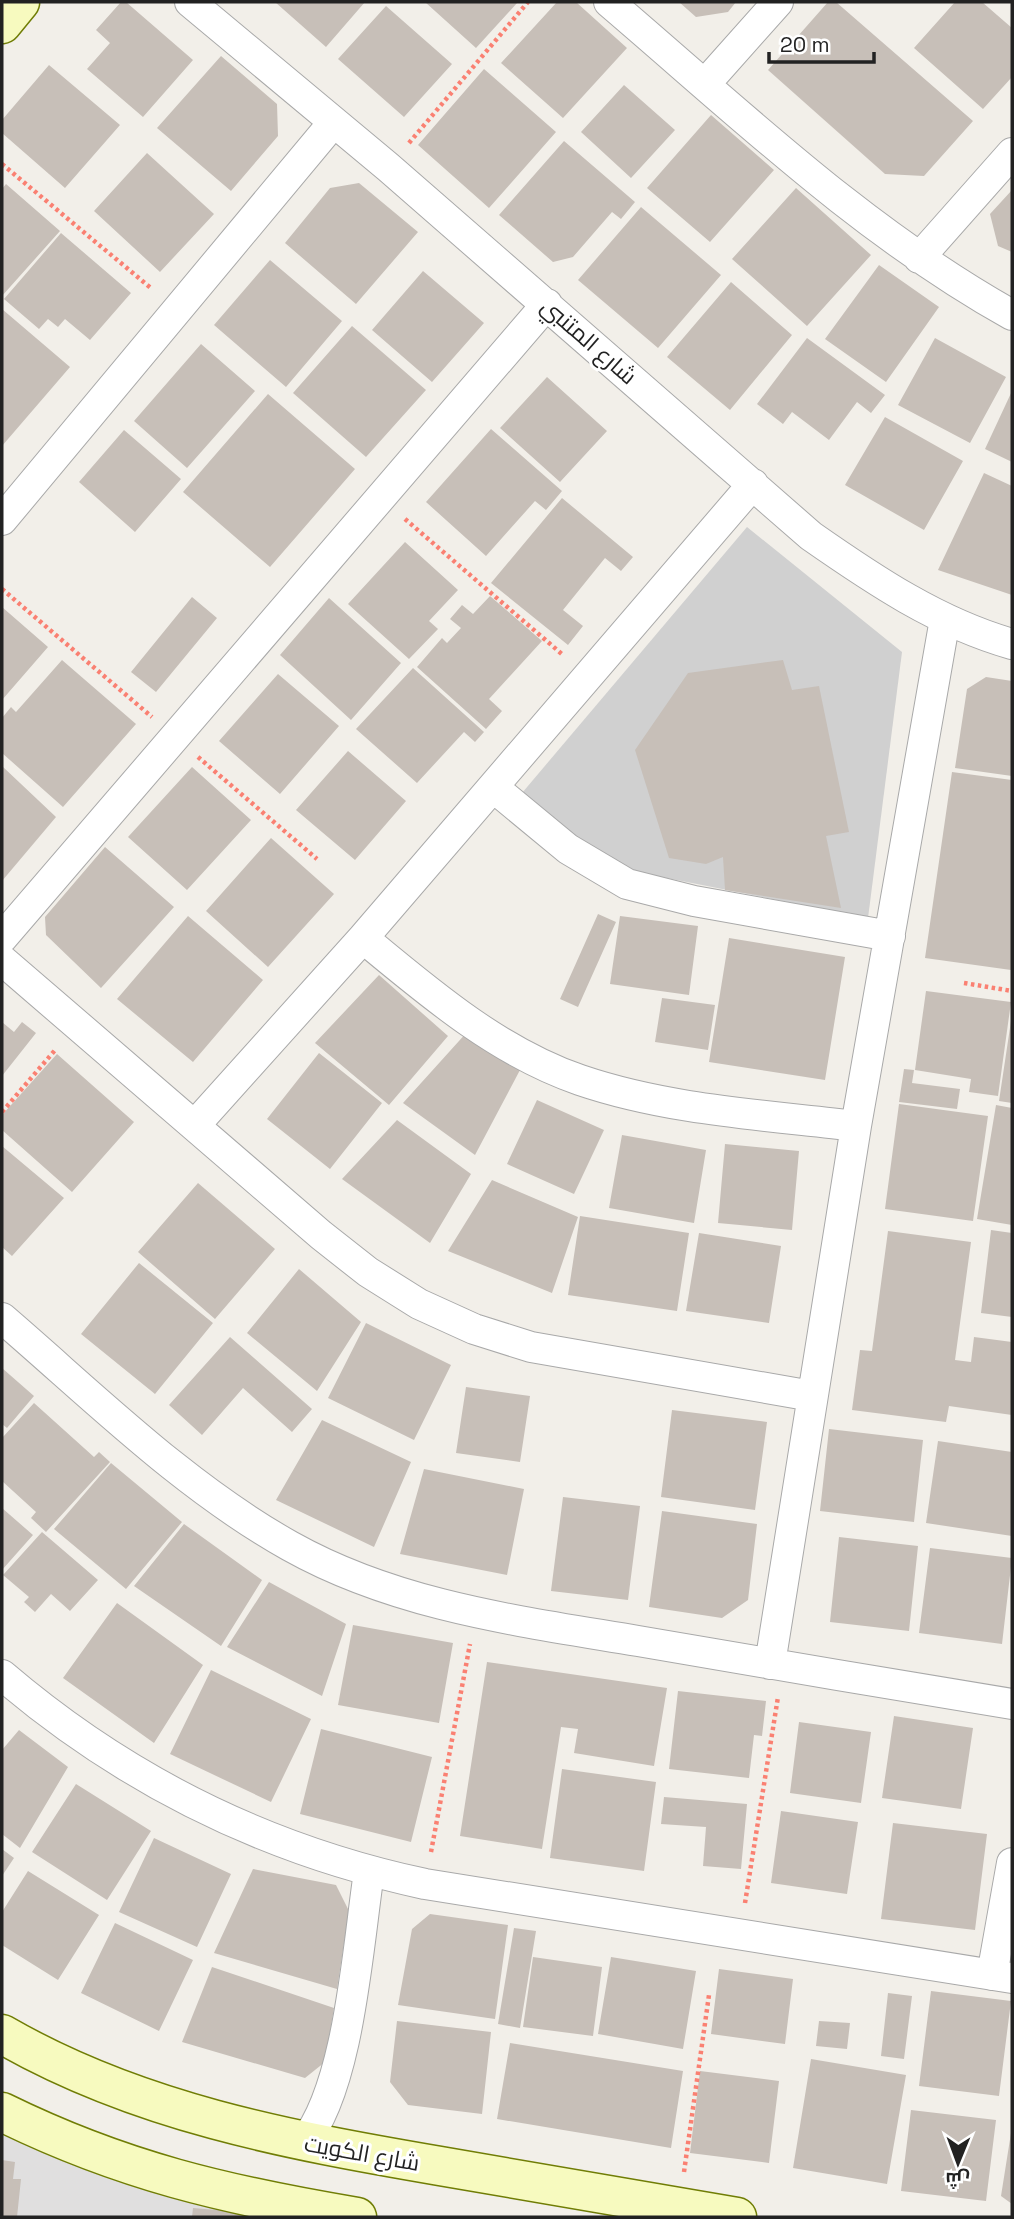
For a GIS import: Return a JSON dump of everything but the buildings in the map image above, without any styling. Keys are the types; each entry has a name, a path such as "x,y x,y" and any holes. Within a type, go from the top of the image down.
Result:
{"main road":[{"path":"2,24 20,2"},
{"name":"شارع الكويت","path":"2,2034 85,2076 156,2104 229,2126 303,2143 737,2217"},
{"path":"2,2112 113,2161 180,2182 249,2199 357,2217"}],"street":[{"name":"شارع المتنبي","path":"190,2 388,167 811,536 864,574 945,619 1012,643"},
{"path":"609,2 810,173 919,258 1012,315"},
{"path":"705,84 778,2"},
{"path":"2,520 334,123"},
{"path":"919,258 1012,153"},
{"path":"2,938 547,304"},
{"path":"195,1125 363,938 753,484"},
{"path":"777,1665 811,1396 945,619"},
{"path":"492,787 568,849 627,884 694,901 890,936"},
{"path":"363,938 421,986 480,1028 577,1079 630,1095 685,1105 856,1126"},
{"path":"2,960 368,1272 419,1304 474,1329 531,1347 811,1396"},
{"path":"2,1318 195,1483 242,1517 292,1547 397,1593 476,1613 1012,1704"},
{"path":"2,1675 83,1740 135,1774 191,1804 260,1836 369,1872 425,1884 1002,1976 1012,1863"},
{"path":"303,2143 325,2109 338,2066 369,1872"}],"path":[{"path":"388,167 528,2"},
{"path":"2,164 177,310"},
{"path":"380,497 588,676"},
{"path":"964,983 1012,992"},
{"path":"2,1112 77,1024"},
{"path":"425,1884 476,1613"},
{"path":"740,1935 777,1665"},
{"path":"679,2207 709,1995"}],"shaded area":[{"path":"747,527 902,652 868,918 611,867 522,793"},
{"path":"2,2122 274,2217 2,2217"}]}
